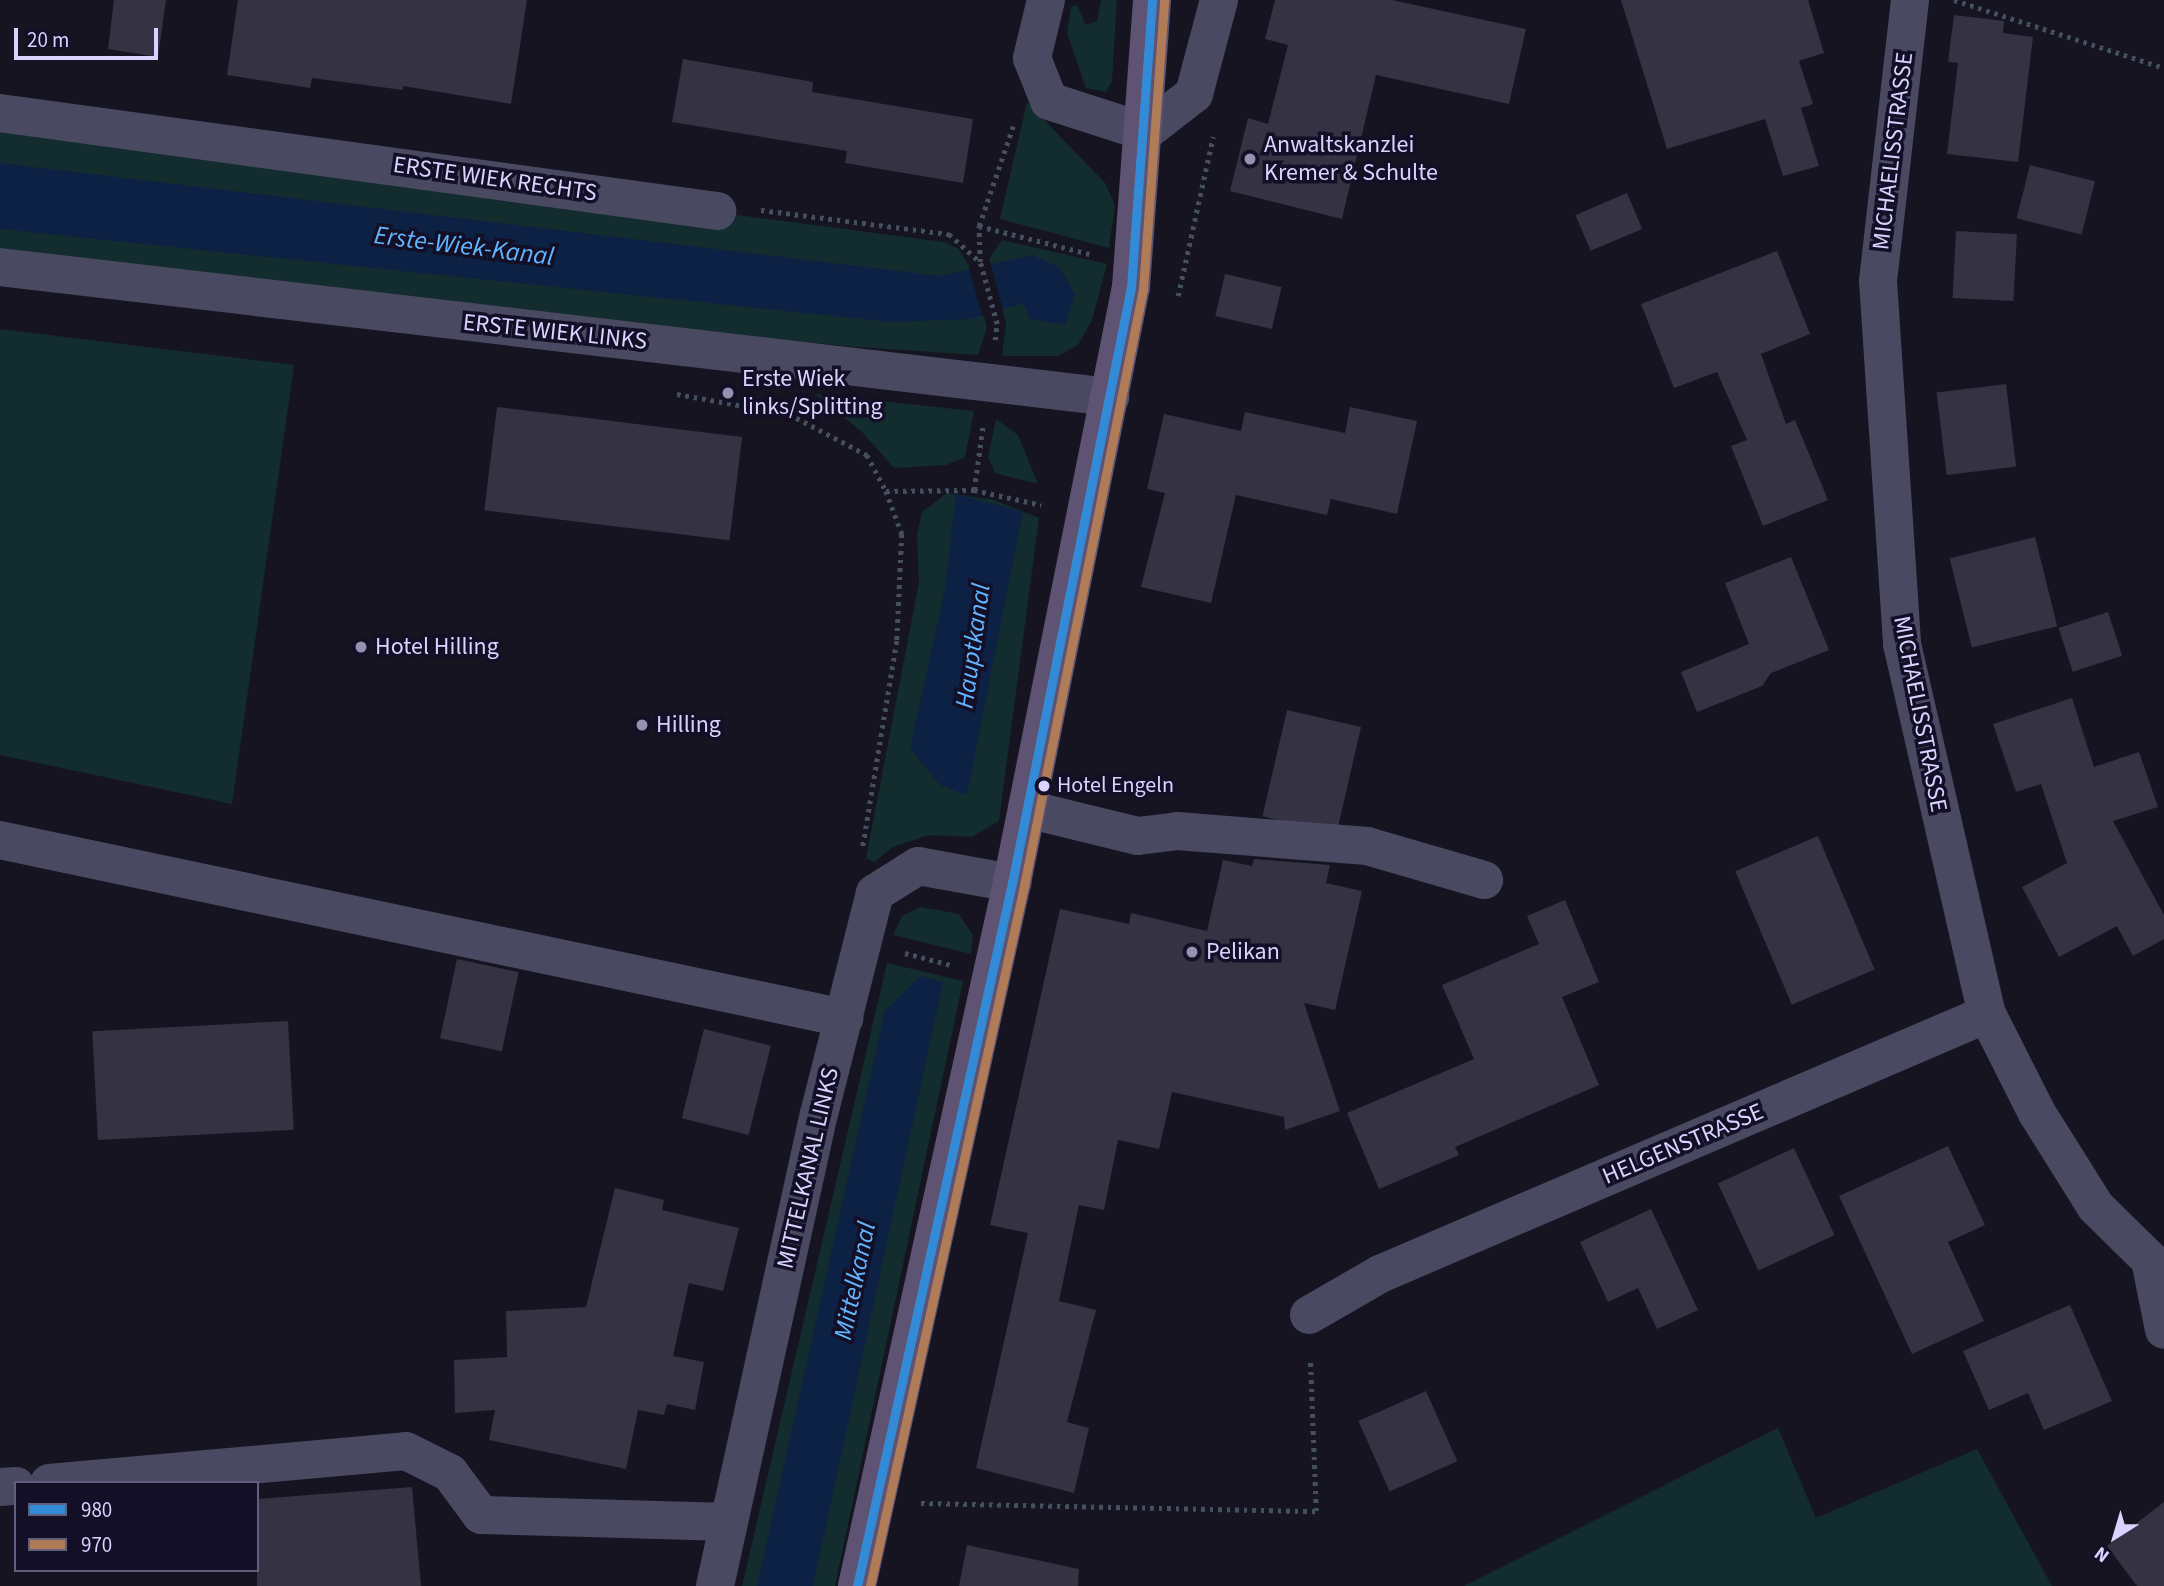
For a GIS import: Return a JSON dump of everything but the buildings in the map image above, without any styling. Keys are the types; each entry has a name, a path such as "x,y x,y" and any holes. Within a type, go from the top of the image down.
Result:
{"main road":[{"path":"857,1586 1012,883 1110,397 1133,265 1145,132 1152,0"}],"street":[{"path":"1046,0 1034,64 1049,101 1145,132 1194,94 1219,0"},
{"name":"MICHAELISSTRASSE","path":"1910,0 1878,281 1902,644 1987,1014 2037,1113 2096,1208 2157,1255 2164,1330"},
{"name":"ERSTE WIEK RECHTS","path":"0,113 717,211"},
{"name":"ERSTE WIEK LINKS","path":"0,267 1110,397"},
{"path":"1027,809 1138,836 1177,831 1367,846 1484,880"},
{"path":"0,840 844,1018"},
{"path":"876,893 918,866 1012,883"},
{"name":"MITTELKANAL LINKS","path":"715,1586 844,1018 876,893"},
{"name":"HELGENSTRASSE","path":"1309,1315 1380,1274 1987,1014"},
{"path":"72,1481 406,1451 450,1473 481,1516 729,1522"}],"path":[{"path":"1954,0 2164,68"},
{"path":"997,324 979,262 979,226 1034,64"},
{"path":"717,211 751,208 948,234 979,262"},
{"path":"979,226 1182,277"},
{"path":"665,392 789,414 867,455 886,491 902,534 897,641 861,861 876,893"},
{"path":"886,491 974,490 1009,496"},
{"path":"875,1502 1316,1511 1309,1315"}],"green space":[{"path":"1101,0 1117,0 1112,81 1106,92 1086,88 1067,33 1071,7 1077,5 1086,25 1097,21"},
{"path":"1027,102 1105,183 1115,205 1109,248 1000,219"},
{"path":"0,131 698,224 737,215 944,242 959,249 969,266 987,327 978,355 857,347 614,324 0,250"},
{"path":"1002,240 1107,264 1092,320 1078,345 1058,356 1002,356 1006,323 989,259"},
{"path":"0,329 294,365 232,804 0,755"},
{"path":"815,394 974,411 965,457 946,465 894,468 862,432"},
{"path":"996,419 1018,435 1038,484 995,473 988,457"},
{"path":"947,493 994,500 1039,518 999,821 972,837 929,835 893,847 874,862 866,858 919,582 917,535 922,512"},
{"path":"921,907 959,914 973,935 971,954 893,935 902,916"},
{"path":"887,963 963,981 835,1586 742,1586"},
{"path":"1778,1428 1816,1518 1977,1449 2052,1586 1464,1586"}],"water":[{"name":"Erste-Wiek-Kanal","path":"0,163 940,276 1032,255 1060,268 1075,294 1065,325 1030,319 1023,303 971,319 890,322 0,229"},
{"name":"Hauptkanal","path":"956,494 1023,512 967,795 940,785 910,748 945,589"},
{"name":"Mittelkanal","path":"920,976 943,982 813,1586 757,1586 885,1011"}],"pier":[{"path":"990,261 1003,310 982,316 969,267"}],"transit line":[{"name":"980","path":"857,1586 1012,883 1131,287 1152,0"},
{"name":"970","path":"870,1586 1024,886 1143,289 1164,1"}],"place":[{"name":"Anwaltskanzlei Kremer & Schulte","path":"1250,159"},
{"name":"Erste Wiek links/Splitting","path":"728,393"},
{"name":"Hotel Hilling","path":"361,647"},
{"name":"Hilling","path":"642,725"},
{"name":"Hotel Engeln","path":"1044,786"},
{"name":"Pelikan","path":"1192,952"}]}
